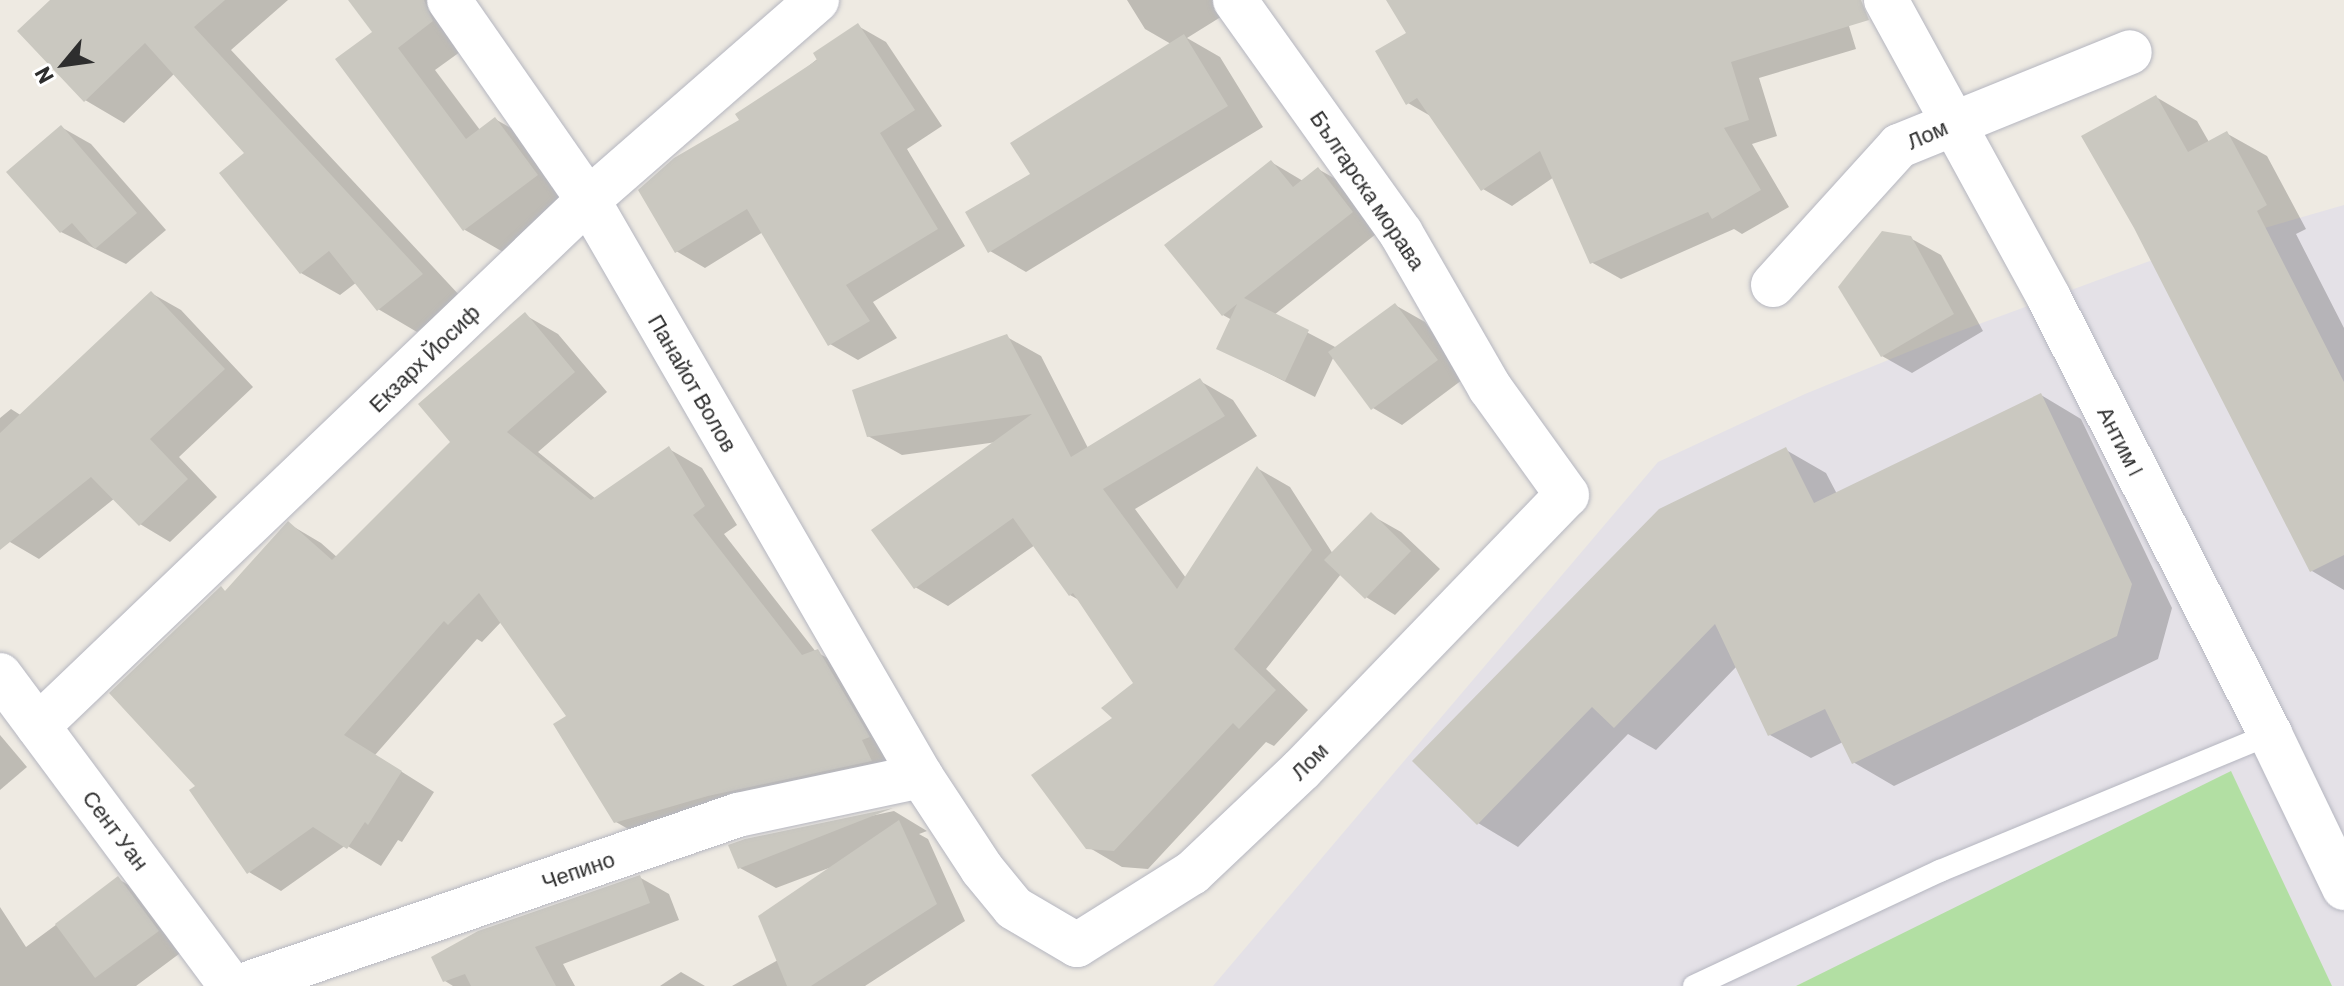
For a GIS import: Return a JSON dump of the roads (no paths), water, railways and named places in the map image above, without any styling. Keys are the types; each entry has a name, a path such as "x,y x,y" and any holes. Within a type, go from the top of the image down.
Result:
{"street":[{"name":"Панайот Волов","path":"449,0 588,200 921,776 982,869 1014,908"},
{"name":"Екзарх Йосиф","path":"38,726 588,200 817,0"},
{"name":"Българска морава","path":"1235,0 1401,233 1490,388 1567,495"},
{"name":"Антим I","path":"1886,0 2049,298 2270,734 2344,888"},
{"name":"Лом","path":"1773,285 1899,146 2130,52"},
{"name":"Лом","path":"1014,908 1077,945 1192,873 1302,769 1567,495"},
{"name":"Сент Уан","path":"0,675 231,986"},
{"name":"Чепино","path":"241,986 738,815 921,776"}],"lane":[{"path":"1694,986 1940,871 2270,734"}]}
